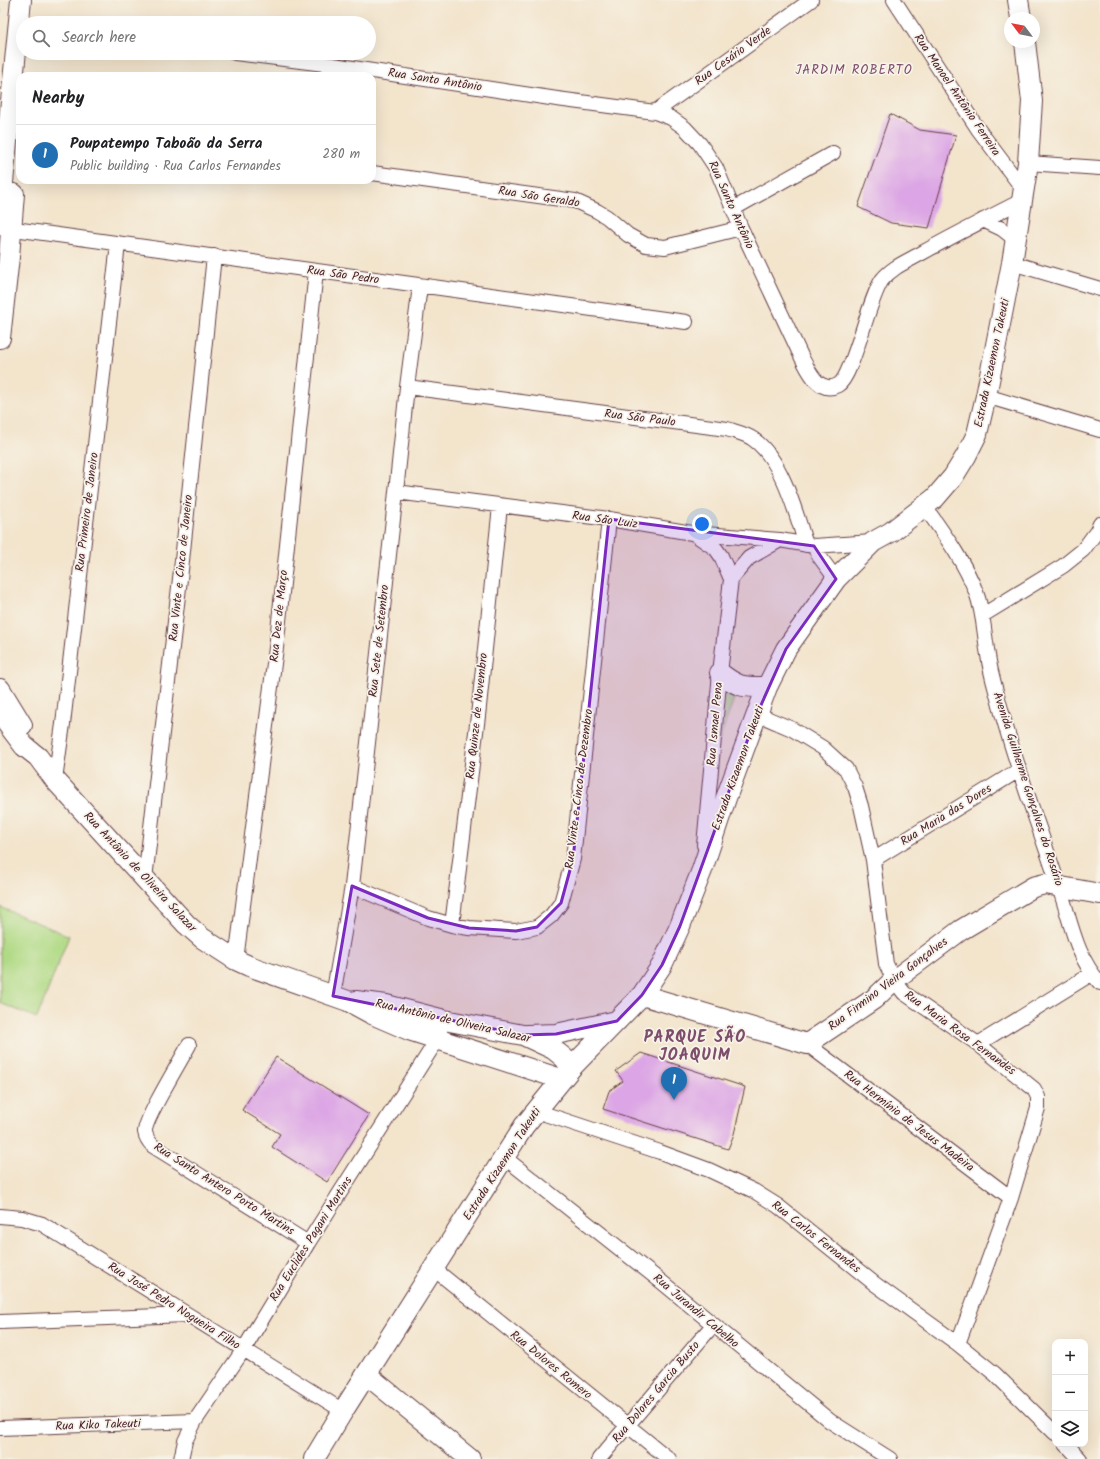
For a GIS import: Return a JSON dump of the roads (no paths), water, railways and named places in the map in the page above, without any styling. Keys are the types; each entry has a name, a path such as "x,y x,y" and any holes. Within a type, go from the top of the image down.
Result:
{"street":[{"path":"21,0 23,16"},
{"path":"27,16 32,0"},
{"name":"Rua Cesário Verde","path":"655,112 811,0"},
{"name":"Rua Manoel Antônio Ferreira","path":"894,0 1022,195"},
{"path":"1018,0 1020,12"},
{"name":"Estrada Kizaemon Takeuti","path":"314,1459 524,1126 567,1073 642,995 662,965 680,926 702,870 726,798 767,686 786,649 836,579 873,542 891,532 935,498 953,477 966,456 977,434 986,396 1012,263 1028,164 1032,101 1026,48"},
{"path":"20,72 21,60"},
{"path":"25,72 26,60"},
{"name":"Rua Santo Antônio","path":"292,60 655,112 671,118 680,124 700,144 716,168 740,228 812,377 821,386 830,388 839,385 848,373 875,294 882,280 894,269 984,220 1022,195"},
{"path":"0,213 16,125"},
{"path":"0,338 6,228 16,125"},
{"path":"733,209 833,154"},
{"path":"1028,164 1100,168"},
{"name":"Rua São Geraldo","path":"376,174 575,201 602,214 628,235 646,245 665,247 740,228"},
{"path":"984,220 1002,229 1016,240"},
{"name":"Rua São Pedro","path":"6,228 686,322"},
{"name":"Rua Primeiro de Janeiro","path":"55,780 64,716 118,244"},
{"name":"Rua Vinte e Cinco de Janeiro","path":"145,879 182,562 214,256"},
{"path":"1012,263 1100,289"},
{"name":"Rua Dez de Março","path":"236,960 277,640 316,271"},
{"name":"Rua Sete de Setembro","path":"341,999 407,387 420,286"},
{"name":"Rua São Paulo","path":"407,387 727,429 752,438 763,447 775,465 790,494 810,546"},
{"path":"986,396 1100,430"},
{"name":"Rua São Luiz","path":"396,492 609,520 692,533 780,540 810,546 873,542"},
{"name":"Rua Quinze de Novembro","path":"452,925 478,716 500,506"},
{"name":"Avenida Guilherme Gonçalves do Rosário","path":"925,507 965,566 976,593 983,615 992,676 1019,770 1059,886 1076,942 1096,978"},
{"name":"Rua Vinte e Cinco de Dezembro","path":"352,886 428,918 452,925 516,932 537,927 551,916 561,903 573,859 609,520"},
{"path":"983,615 1063,566 1083,550 1097,531 1100,524"},
{"path":"692,533 716,549 721,556 731,579 750,558 780,540"},
{"path":"810,546 836,579"},
{"name":"Rua Ismael Pena","path":"702,870 720,673 731,579"},
{"path":"720,673 731,682 744,687 767,686"},
{"name":"Rua Antônio de Oliveira Salazar","path":"1,697 31,740 38,757 55,780 186,924 202,938 236,960 249,966 341,999 382,1019 436,1040 567,1073 563,1057 553,1049 523,1035 444,1020 386,1005 341,999"},
{"name":"Rua Maria Rosa Fernandes","path":"757,714 792,729 823,748 846,769 855,787 859,800 872,860 886,964 894,980 904,993 978,1044 1022,1078 1034,1089 1038,1096 1038,1108 1011,1198 958,1344"},
{"name":"Rua Maria das Dores","path":"872,860 1019,770"},
{"name":"Rua Firmino Vieira Gonçalves","path":"807,1044 874,999 894,980 961,930 1032,887 1045,884 1100,894"},
{"path":"978,1044 1096,978"},
{"path":"642,995 807,1044"},
{"name":"Rua Euclides Pagani Martins","path":"181,1459 185,1440 195,1421 244,1349 308,1243 436,1040 444,1020"},
{"path":"523,1035 556,1034 617,1021"},
{"name":"Rua Hermínio de Jesus Madeira","path":"807,1044 1011,1198"},
{"name":"Rua Santo Antero Porto Martins","path":"189,1046 149,1118 145,1133 148,1140 152,1146 308,1243"},
{"name":"Rua Carlos Fernandes","path":"536,1111 695,1165 736,1181 754,1191 778,1206 875,1284 958,1344 996,1374 1052,1430"},
{"name":"Rua Jurandir Cabelho","path":"505,1158 662,1283 830,1421 890,1459"},
{"name":"Rua José Pedro Nogueira Filho","path":"0,1216 22,1218 42,1224 85,1249 187,1315 343,1411"},
{"name":"Rua Dolores Romero","path":"434,1269 669,1459"},
{"path":"0,1322 187,1315"},
{"name":"Rua Dolores Garcia Busto","path":"599,1459 713,1325"},
{"path":"367,1375 470,1459"},
{"name":"Rua Kiko Takeuti","path":"0,1428 195,1421"},
{"path":"1069,1447 1080,1459"}],"place":[{"name":"Poupatempo Taboão da Serra","path":"674,1100"}],"district":[{"name":"JARDIM ROBERTO","path":"854,70"},
{"name":"PARQUE SÃO JOAQUIM","path":"695,1046"}]}
